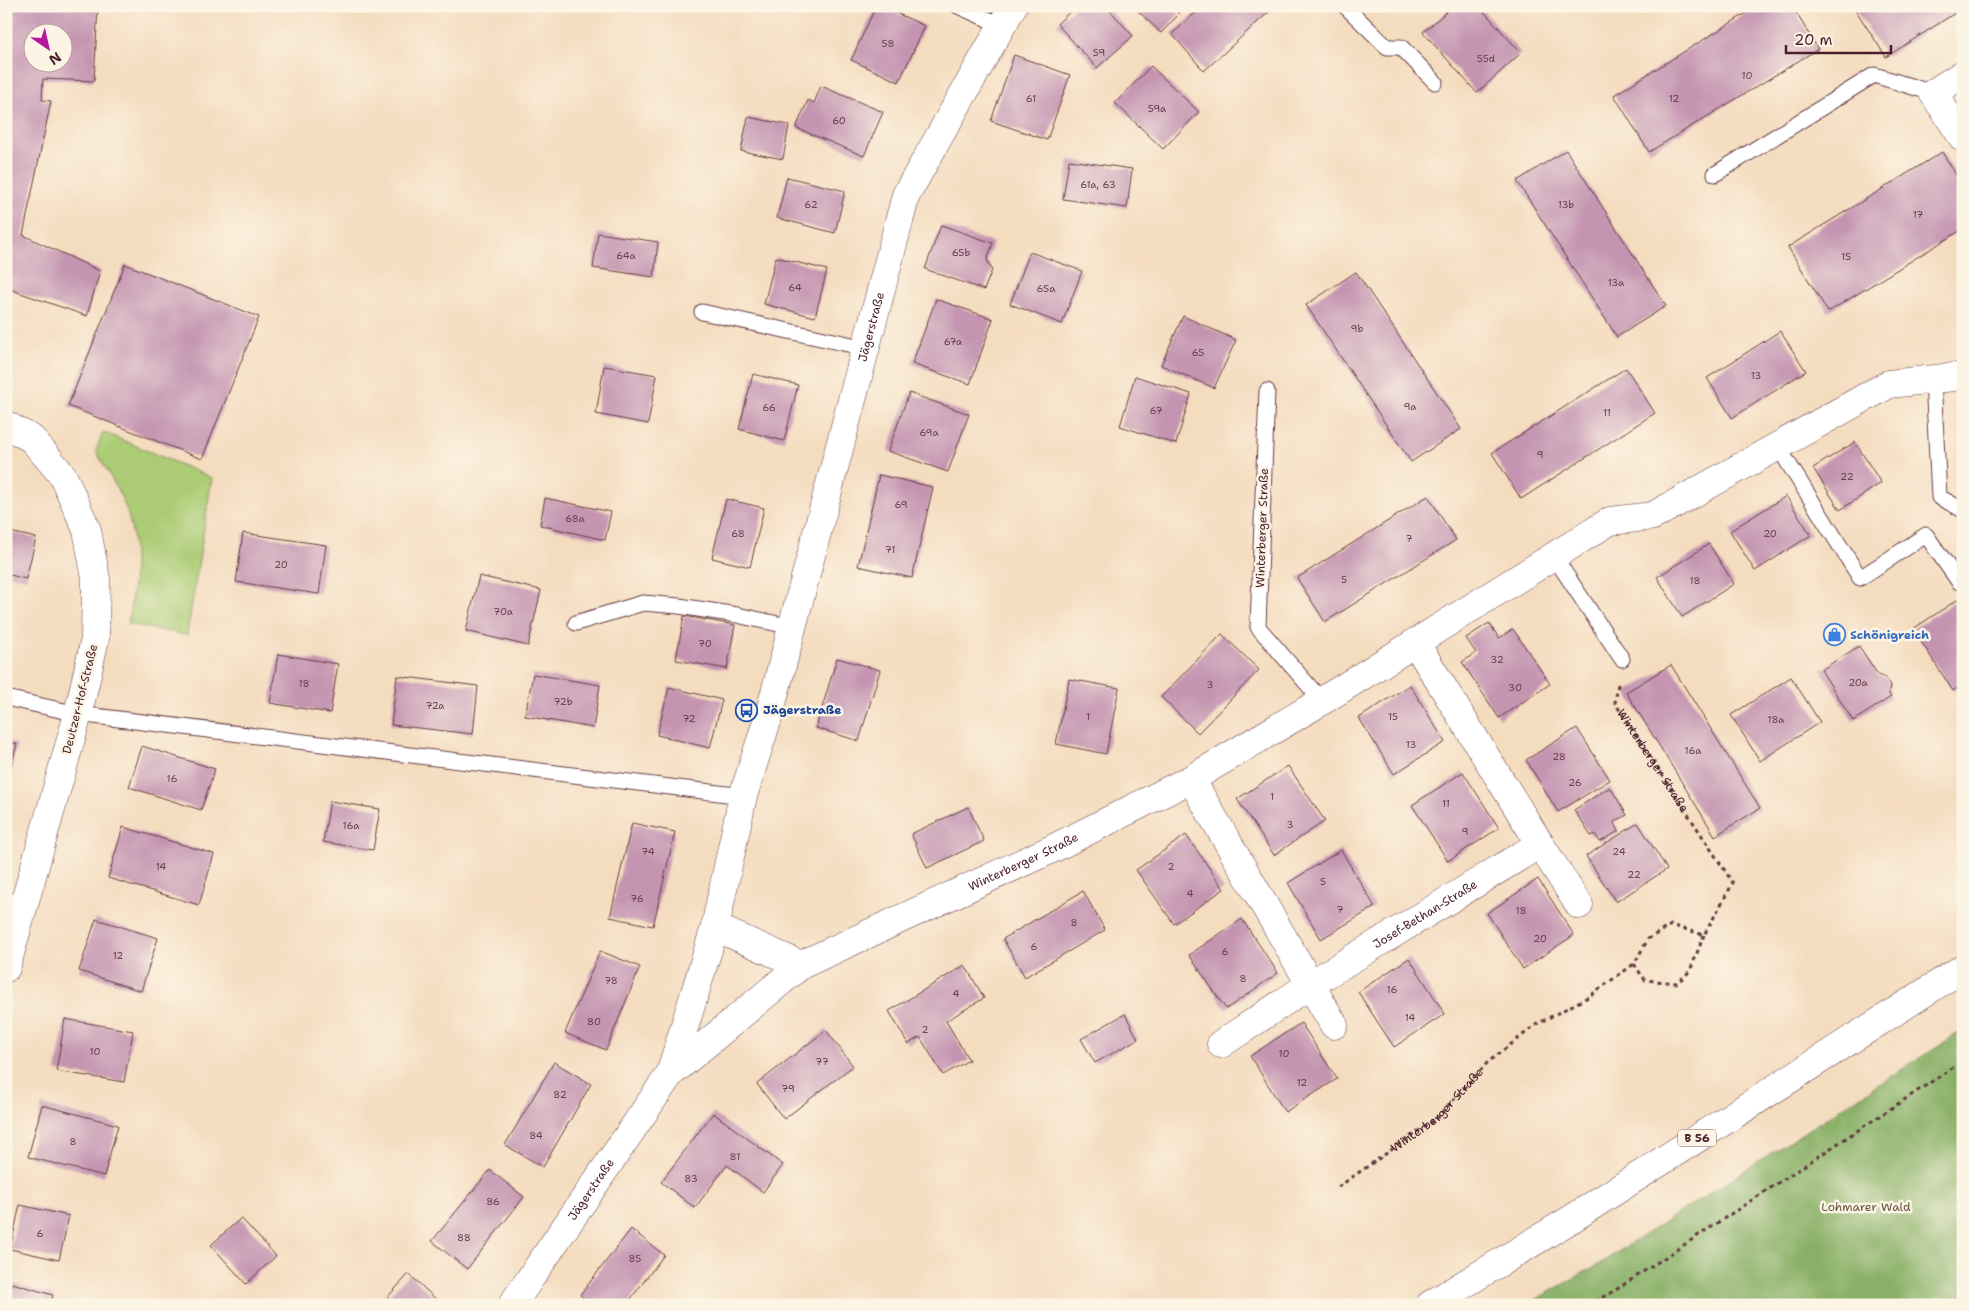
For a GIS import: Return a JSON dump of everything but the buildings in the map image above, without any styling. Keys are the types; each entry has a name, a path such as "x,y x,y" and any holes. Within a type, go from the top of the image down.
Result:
{"street":[{"name":"Jägerstraße","path":"670,1074 716,927 743,796 769,715 906,194 1008,16"},
{"path":"1963,74 1933,93 1963,138"},
{"name":"Winterberger Straße","path":"801,966 1052,849 1191,779 1322,701 1610,521 1652,516 1889,384 1963,376"},
{"name":"Deutzer-Hof-Straße","path":"6,425 32,439 63,476 87,530 96,579 95,639 78,714 6,968"},
{"path":"1415,642 1579,905"},
{"path":"1191,779 1334,1025"},
{"name":"Josef-Bethan-Straße","path":"1221,1044 1310,984 1540,844"},
{"path":"716,927 801,966"},
{"name":"Jägerstraße","path":"512,1305 670,1074 801,966"},
{"name":"B 56","path":"1430,1305 1573,1218 1963,968"}],"lane":[{"path":"958,6 1008,16"},
{"path":"1344,6 1387,47 1401,47 1435,82"},
{"path":"1715,174 1874,75 1933,93"},
{"path":"702,312 866,348"},
{"path":"1933,379 1939,497 1963,510"},
{"name":"Winterberger Straße","path":"1267,391 1258,627 1322,701"},
{"path":"1777,445 1860,578 1926,535 1959,582"},
{"path":"1553,555 1622,659"},
{"path":"576,623 643,604 679,606 737,615 792,627"},
{"path":"6,698 78,714 743,796"}],"path":[{"name":"Winterberger Straße","path":"1622,659 1616,703 1733,882 1704,935 1690,971 1677,983 1645,980 1634,964"},
{"name":"Winterberger Straße","path":"1338,1187 1437,1118 1488,1062 1537,1024 1588,997 1634,964 1648,939 1671,925 1704,935"},
{"path":"1588,1305 1622,1285 1963,1061"}],"green space":[{"path":"103,432 212,478 187,635 128,624 134,561 131,529 122,499 96,451"},
{"name":"Lohmarer Wald","path":"1963,1030 1963,1305 1526,1305 1599,1264"}],"place":[{"name":"Schönigreich","path":"1834,635"},
{"name":"Jägerstraße","path":"747,710"}]}
